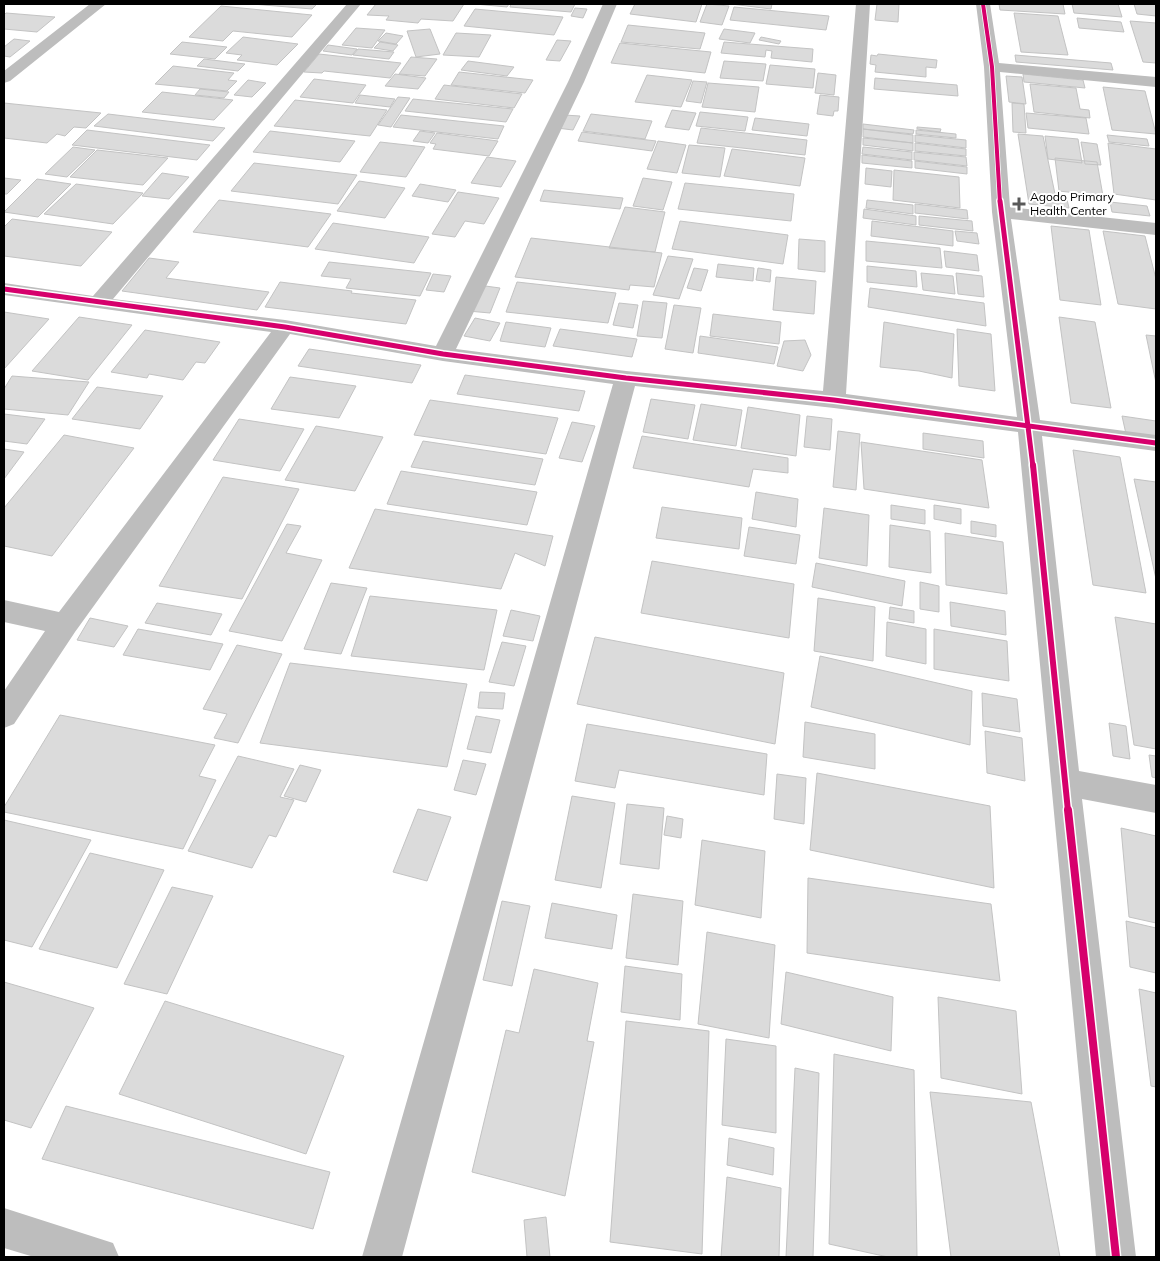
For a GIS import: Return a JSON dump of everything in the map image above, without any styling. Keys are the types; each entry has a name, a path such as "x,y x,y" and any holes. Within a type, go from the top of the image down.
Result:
{"street":[{"path":"4,78 99,4"},
{"path":"98,304 354,4"},
{"path":"443,354 576,82 610,4"},
{"path":"834,400 863,4"},
{"path":"983,4 992,67 1001,212 1029,424 1064,782 1116,1257"},
{"path":"992,67 1156,82"},
{"path":"1001,212 1156,229"},
{"path":"4,289 98,304 285,328 443,354 626,378 834,400 1029,424 1156,443"},
{"path":"4,715 65,624 285,328"},
{"path":"382,1257 626,378"},
{"path":"4,612 65,624"},
{"path":"1064,782 1156,799"},
{"path":"5,1230 99,1257"}],"building":[{"path":"252,4 317,4 312,9"},
{"path":"376,4 464,4 453,21 421,19 418,23 386,20 389,16 367,15"},
{"path":"475,4 509,4 507,7"},
{"path":"511,4 575,4 571,12 510,7"},
{"path":"635,4 702,4 696,22 630,14"},
{"path":"707,4 729,6 722,25 700,22"},
{"path":"731,4 772,4 771,9"},
{"path":"877,4 899,4 898,22 875,20"},
{"path":"999,4 1063,4 1065,14 1000,10"},
{"path":"1072,4 1118,4 1122,17 1074,13"},
{"path":"1134,4 1156,4 1156,16 1137,14"},
{"path":"221,6 312,15 292,37 233,31 223,41 189,37"},
{"path":"734,7 829,16 826,30 730,20"},
{"path":"575,8 587,9 583,18 571,16"},
{"path":"475,9 563,17 554,35 464,26"},
{"path":"6,13 55,17 37,32 4,29 4,15"},
{"path":"1014,13 1058,16 1068,55 1021,52"},
{"path":"1077,18 1121,22 1124,32 1079,28"},
{"path":"1130,21 1156,23 1156,63 1143,62"},
{"path":"628,25 705,33 700,49 621,42"},
{"path":"356,28 385,30 372,48 342,45"},
{"path":"430,29 440,54 416,57 407,31"},
{"path":"724,29 755,33 750,43 719,39"},
{"path":"386,33 403,36 396,44 378,41"},
{"path":"456,33 491,35 479,57 443,55"},
{"path":"243,37 298,44 277,65 237,60 242,55 226,53"},
{"path":"761,37 781,41 779,44 759,40"},
{"path":"14,39 30,41 10,57 4,56 4,47"},
{"path":"557,40 571,41 560,61 546,60"},
{"path":"182,42 227,47 215,59 170,54"},
{"path":"380,42 398,45 393,51 374,48"},
{"path":"724,42 813,49 812,62 771,58 772,51 766,50 765,57 721,53"},
{"path":"620,43 711,52 705,73 611,63"},
{"path":"328,45 357,49 352,55 323,51"},
{"path":"358,49 394,52 389,59 353,55"},
{"path":"319,54 401,63 390,78 324,71 322,73 304,72"},
{"path":"878,54 937,60 936,68 926,67 926,77 875,72 876,65 870,64 871,55 877,56"},
{"path":"1015,55 1111,63 1113,70 1016,62"},
{"path":"411,57 437,59 425,76 399,74"},
{"path":"204,59 245,64 238,71 197,66"},
{"path":"468,61 514,67 507,76 461,70"},
{"path":"724,61 766,64 763,81 720,78"},
{"path":"770,65 815,69 813,88 766,84"},
{"path":"173,66 234,73 228,80 237,81 227,91 155,84"},
{"path":"459,72 533,80 525,93 451,85"},
{"path":"818,73 836,75 834,95 815,93"},
{"path":"395,74 426,78 418,89 385,86"},
{"path":"1023,74 1083,80 1085,88 1024,82"},
{"path":"647,75 692,80 681,107 635,102"},
{"path":"1006,76 1022,77 1026,104 1009,102"},
{"path":"875,78 957,85 958,96 874,89"},
{"path":"314,79 366,85 353,103 300,97"},
{"path":"248,80 266,83 252,97 234,95"},
{"path":"693,81 707,82 701,103 686,101"},
{"path":"708,83 759,87 755,112 702,107"},
{"path":"1030,84 1076,88 1080,109 1089,110 1090,118 1034,112"},
{"path":"444,85 522,94 514,108 435,99"},
{"path":"1103,87 1145,91 1156,134 1112,130"},
{"path":"200,89 229,92 224,98 195,95"},
{"path":"162,92 233,100 214,120 142,112"},
{"path":"360,95 395,99 390,107 355,103"},
{"path":"820,95 839,97 838,111 834,111 833,116 817,114"},
{"path":"398,97 410,98 391,127 378,125"},
{"path":"413,99 513,109 506,122 405,111"},
{"path":"295,100 387,110 370,136 274,126"},
{"path":"4,103 101,113 86,128 74,127 65,136 57,134 47,143 4,138"},
{"path":"1012,103 1024,104 1026,133 1013,132"},
{"path":"672,110 696,113 689,130 665,127"},
{"path":"700,112 748,117 745,131 696,126"},
{"path":"1026,113 1086,118 1089,134 1028,128"},
{"path":"108,114 225,128 213,141 94,126"},
{"path":"591,114 652,121 645,139 583,131"},
{"path":"401,115 504,126 498,139 393,127"},
{"path":"564,115 580,116 573,130 557,128"},
{"path":"755,118 809,124 807,136 752,130"},
{"path":"863,124 914,130 913,134 863,129"},
{"path":"917,127 941,129 940,132 917,129"},
{"path":"701,128 807,140 805,155 697,143"},
{"path":"863,129 913,135 913,143 863,137"},
{"path":"87,130 210,145 197,160 72,145"},
{"path":"916,130 956,134 956,138 916,134"},
{"path":"270,131 355,141 340,162 253,152"},
{"path":"420,131 435,133 428,143 413,141"},
{"path":"582,132 656,141 652,151 578,141"},
{"path":"437,133 498,141 489,156 433,149 436,144 430,143"},
{"path":"1018,134 1043,136 1055,194 1066,195 1069,208 1029,204"},
{"path":"915,135 966,140 966,148 915,142"},
{"path":"1107,135 1147,139 1149,146 1109,142"},
{"path":"1045,136 1078,139 1082,163 1048,159"},
{"path":"863,138 913,143 913,151 863,145"},
{"path":"658,141 686,145 677,173 647,169"},
{"path":"380,142 425,147 406,177 360,172"},
{"path":"1081,142 1097,144 1101,165 1085,164"},
{"path":"915,143 966,149 966,156 915,151"},
{"path":"1108,143 1156,149 1156,200 1114,194"},
{"path":"689,145 725,148 720,177 682,173"},
{"path":"73,147 95,150 67,177 45,174"},
{"path":"863,147 912,152 912,160 862,154"},
{"path":"732,149 805,158 800,186 724,176"},
{"path":"97,150 168,158 143,185 70,177"},
{"path":"914,152 966,157 967,166 914,160"},
{"path":"862,155 912,161 912,168 862,163"},
{"path":"487,157 516,161 501,187 471,183"},
{"path":"1055,158 1097,162 1103,196 1059,191"},
{"path":"915,161 967,167 967,174 915,168"},
{"path":"254,163 357,175 338,204 231,191"},
{"path":"866,168 892,171 891,187 865,184"},
{"path":"894,170 959,177 960,208 893,200"},
{"path":"162,173 189,177 169,199 142,196"},
{"path":"4,178 21,180 7,194 4,194"},
{"path":"643,178 672,182 663,210 633,206"},
{"path":"37,179 71,184 38,217 4,212"},
{"path":"359,181 405,188 385,218 337,211"},
{"path":"685,183 794,194 791,221 678,209"},
{"path":"76,184 143,193 113,224 44,214"},
{"path":"420,184 456,190 448,202 412,196"},
{"path":"544,190 623,198 620,209 540,201"},
{"path":"458,192 499,198 484,224 465,221 455,237 432,234"},
{"path":"219,200 331,214 308,247 193,232"},
{"path":"867,200 913,205 913,214 866,208"},
{"path":"1110,202 1147,206 1150,216 1112,212"},
{"path":"915,204 967,210 968,219 915,213"},
{"path":"625,207 665,212 655,252 609,248"},
{"path":"864,209 916,216 916,225 863,218"},
{"path":"919,216 972,221 973,231 919,225"},
{"path":"12,219 112,232 81,266 4,256 4,227"},
{"path":"680,221 788,235 783,264 672,249"},
{"path":"872,221 953,231 953,246 871,236"},
{"path":"333,223 429,237 414,263 315,249"},
{"path":"1051,226 1089,230 1101,305 1060,300"},
{"path":"955,231 977,233 979,244 957,241"},
{"path":"1103,231 1145,236 1156,279 1156,309 1118,304"},
{"path":"531,238 662,253 654,287 630,285 629,290 515,277"},
{"path":"799,239 825,241 825,272 798,269"},
{"path":"866,241 940,248 942,268 866,261"},
{"path":"944,251 977,255 979,271 946,267"},
{"path":"668,256 693,259 679,299 653,295"},
{"path":"149,258 179,262 166,278 269,292 257,310 122,291"},
{"path":"329,262 431,273 420,296 346,288 351,279 321,276"},
{"path":"718,264 754,268 753,281 716,277"},
{"path":"867,266 916,271 917,287 867,282"},
{"path":"694,268 708,270 701,291 687,288"},
{"path":"758,268 771,270 770,282 756,280"},
{"path":"921,273 953,276 955,294 923,290"},
{"path":"956,273 982,276 984,297 958,294"},
{"path":"433,274 451,276 444,292 426,290"},
{"path":"776,277 816,281 814,314 773,310"},
{"path":"280,282 352,291 351,293 416,300 406,324 265,307"},
{"path":"517,282 616,293 608,323 506,312"},
{"path":"478,285 500,288 490,313 468,311"},
{"path":"870,288 984,303 986,326 868,307"},
{"path":"643,301 667,303 662,338 637,336"},
{"path":"619,303 638,305 633,328 613,325"},
{"path":"674,305 701,308 693,353 665,349"},
{"path":"4,312 49,319 4,369"},
{"path":"713,314 781,322 779,344 710,336"},
{"path":"79,317 132,325 88,380 32,371"},
{"path":"1059,317 1095,322 1111,408 1071,403"},
{"path":"475,318 500,323 490,341 464,336"},
{"path":"506,322 551,328 545,347 500,341"},
{"path":"884,322 954,334 952,378 919,371 880,367"},
{"path":"560,329 637,339 632,357 553,346"},
{"path":"957,329 991,334 995,391 959,386"},
{"path":"145,330 220,342 205,363 196,362 183,380 149,374 147,378 111,372"},
{"path":"1146,335 1156,336 1156,383"},
{"path":"700,336 778,347 774,364 698,353"},
{"path":"805,340 811,355 803,371 777,366 784,341"},
{"path":"309,349 421,365 412,383 298,366"},
{"path":"465,375 585,391 579,411 457,394"},
{"path":"12,376 89,382 68,415 4,409 4,389"},
{"path":"290,377 356,386 339,418 271,409"},
{"path":"97,387 163,396 140,429 72,419"},
{"path":"651,399 695,405 688,439 643,432"},
{"path":"430,400 558,418 546,454 414,435"},
{"path":"701,404 742,410 736,446 693,440"},
{"path":"748,407 800,415 796,456 741,448"},
{"path":"4,414 45,419 27,444 4,441"},
{"path":"807,416 832,419 830,450 804,447"},
{"path":"1122,416 1156,421 1156,438 1126,434"},
{"path":"239,419 304,429 280,471 213,460"},
{"path":"572,422 595,426 582,462 559,458"},
{"path":"316,426 383,437 355,491 285,480"},
{"path":"838,431 860,434 856,490 833,487"},
{"path":"923,433 983,441 984,458 923,449"},
{"path":"64,435 134,448 52,556 4,546 4,508"},
{"path":"642,436 788,458 788,473 753,469 749,487 633,468"},
{"path":"423,441 543,459 535,485 411,467"},
{"path":"861,442 982,460 989,508 864,489"},
{"path":"4,449 24,452 4,479"},
{"path":"1073,450 1120,457 1146,593 1093,585"},
{"path":"401,471 537,492 527,525 387,504"},
{"path":"223,477 299,489 242,599 159,586"},
{"path":"1134,479 1156,482 1156,579"},
{"path":"756,492 798,499 796,527 752,519"},
{"path":"891,505 925,510 925,524 891,519"},
{"path":"934,505 961,509 961,524 934,519"},
{"path":"662,507 742,518 739,549 656,538"},
{"path":"824,508 869,515 867,566 819,558"},
{"path":"375,509 553,536 545,566 515,553 501,589 349,568"},
{"path":"971,521 996,525 996,537 971,533"},
{"path":"287,524 301,526 286,553 322,560 282,641 229,631"},
{"path":"890,525 930,531 931,573 889,567"},
{"path":"749,527 800,535 796,564 744,556"},
{"path":"945,533 1003,542 1007,594 946,585"},
{"path":"652,561 794,584 789,638 641,613"},
{"path":"816,563 905,581 902,606 812,587"},
{"path":"920,582 939,586 939,612 920,609"},
{"path":"331,583 367,588 341,654 304,649"},
{"path":"370,596 497,610 484,670 351,656"},
{"path":"818,598 875,607 873,661 814,651"},
{"path":"950,602 1005,611 1006,635 951,626"},
{"path":"157,603 222,614 211,635 145,623"},
{"path":"890,607 914,611 914,623 889,619"},
{"path":"511,610 540,616 533,641 503,636"},
{"path":"1115,617 1156,624 1156,749 1134,745"},
{"path":"90,618 128,626 114,647 77,640"},
{"path":"887,622 926,629 926,664 886,656"},
{"path":"138,629 223,644 210,670 123,655"},
{"path":"934,629 1007,641 1009,681 934,669"},
{"path":"595,637 784,673 775,744 577,704"},
{"path":"502,642 526,646 514,686 489,682"},
{"path":"237,645 282,654 238,743 214,738 227,714 203,709"},
{"path":"820,656 972,691 970,745 811,707"},
{"path":"290,663 467,684 447,767 260,743"},
{"path":"480,692 505,693 503,709 478,708"},
{"path":"982,693 1017,699 1020,732 983,726"},
{"path":"60,715 215,745 199,776 216,780 183,849 4,812 4,807"},
{"path":"476,716 500,720 491,753 467,749"},
{"path":"805,722 875,734 875,769 803,757"},
{"path":"1109,723 1126,726 1130,759 1113,756"},
{"path":"587,724 767,754 764,795 619,770 615,788 575,781"},
{"path":"985,731 1022,738 1025,781 987,773"},
{"path":"1149,755 1156,756 1156,778 1152,777"},
{"path":"238,756 294,769 280,797 294,800 276,837 269,835 252,868 188,851"},
{"path":"463,760 486,764 476,795 454,790"},
{"path":"300,765 321,770 306,802 284,796"},
{"path":"817,773 990,806 994,888 810,850"},
{"path":"777,774 806,778 804,824 774,819"},
{"path":"572,796 615,803 601,888 555,880"},
{"path":"627,804 664,808 659,869 620,864"},
{"path":"418,809 451,817 427,881 393,872"},
{"path":"667,816 683,819 681,838 664,835"},
{"path":"4,820 91,840 32,947 4,940"},
{"path":"1121,828 1156,836 1156,923 1129,917"},
{"path":"702,840 765,851 761,918 695,905"},
{"path":"90,853 164,870 117,968 39,949"},
{"path":"808,878 991,904 1000,981 807,953"},
{"path":"172,887 213,896 167,994 124,984"},
{"path":"633,894 683,901 678,965 626,958"},
{"path":"502,901 530,906 512,986 483,980"},
{"path":"552,903 617,915 612,949 545,938"},
{"path":"1126,921 1156,928 1156,973 1130,967"},
{"path":"707,932 775,945 769,1038 698,1024"},
{"path":"625,966 682,974 680,1020 621,1012"},
{"path":"534,969 598,983 587,1041 594,1042 565,1196 472,1172 506,1030 519,1033"},
{"path":"786,972 893,997 891,1051 781,1024"},
{"path":"4,982 94,1008 31,1128 4,1120"},
{"path":"1139,989 1156,993 1156,1087 1151,1086"},
{"path":"938,997 1016,1011 1022,1094 941,1078"},
{"path":"165,1001 344,1056 306,1154 119,1094"},
{"path":"626,1021 709,1031 702,1254 610,1242"},
{"path":"726,1039 776,1046 776,1133 722,1125"},
{"path":"834,1054 914,1070 917,1257 888,1257 829,1244"},
{"path":"795,1068 819,1073 813,1257 786,1257"},
{"path":"930,1092 1031,1102 1060,1257 951,1257"},
{"path":"66,1106 330,1172 313,1229 42,1159"},
{"path":"729,1138 774,1148 773,1175 727,1165"},
{"path":"727,1177 781,1188 779,1257 721,1257"},
{"path":"546,1217 550,1257 527,1257 524,1220"}],"cycle path":[{"path":"983,4 992,67 1001,212 1029,424 1116,1257"},
{"path":"4,289 285,327 443,354 626,378 834,400 1156,443"}],"place":[{"name":"Agodo Primary Health Center","path":"1019,204"}]}
